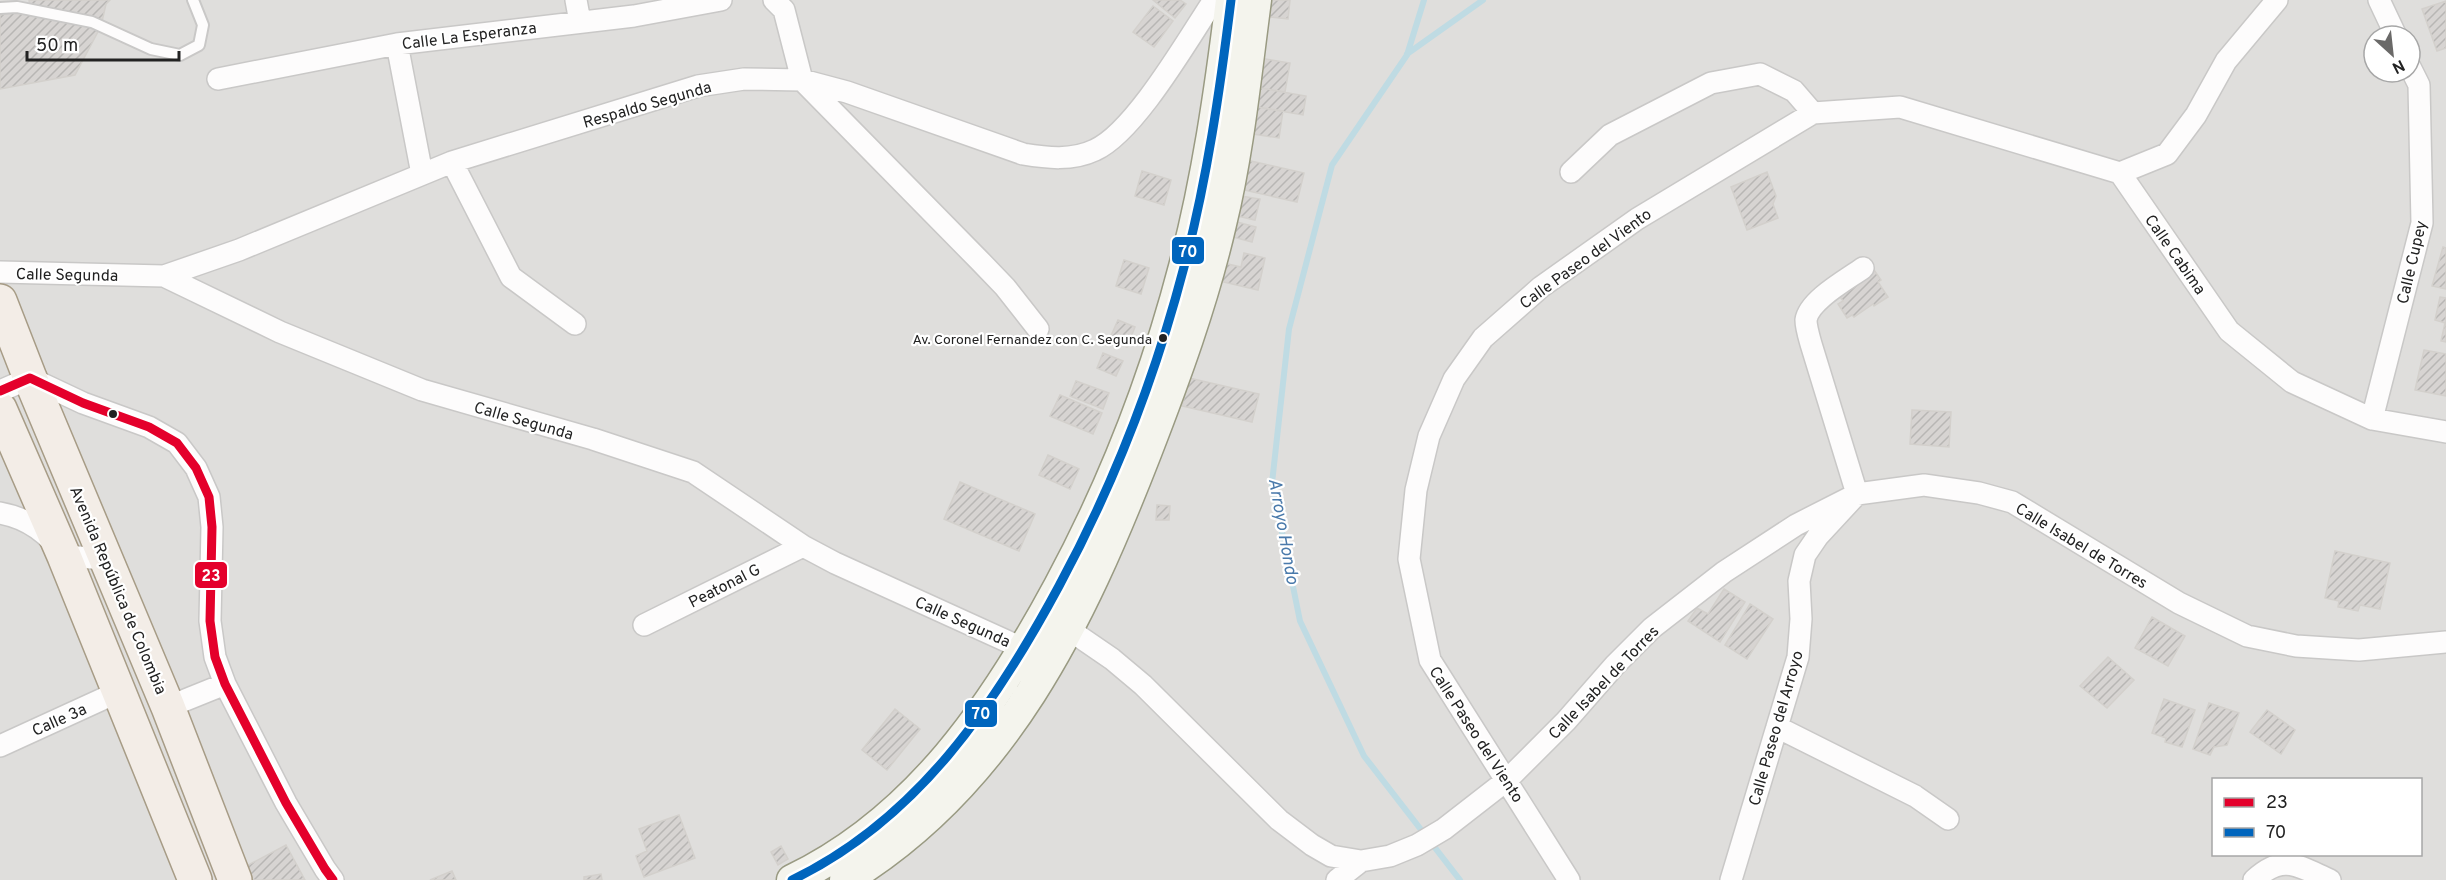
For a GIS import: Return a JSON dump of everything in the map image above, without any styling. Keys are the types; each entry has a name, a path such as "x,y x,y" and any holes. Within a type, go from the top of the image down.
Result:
{"main road":[{"path":"845,880 880,859 951,798 1014,720 1056,621 1080,546 1132,427 1167,326 1184,268 1202,191 1231,0"},
{"path":"792,880 819,867 862,838 921,788 989,705 1024,648 1056,621 1103,559 1185,349 1207,280 1222,222 1234,157 1256,0"},
{"name":"Avenida República de Colombia","path":"0,301 168,707 235,880"},
{"path":"0,409 64,556 195,880"}],"street":[{"path":"576,0 580,22"},
{"name":"Calle La Esperanza","path":"218,80 397,44 634,16 721,0"},
{"path":"774,0 784,10 802,80 1005,287 1038,329"},
{"name":"Respaldo Segunda","path":"164,276 239,250 452,162 698,86 744,79 802,80 847,92 1023,154 1044,158 1079,156 1096,150 1124,129 1214,0"},
{"path":"2120,173 2167,154 2196,115 2226,61 2277,0"},
{"path":"2379,0 2390,24"},
{"path":"397,44 422,174"},
{"path":"1570,172 1610,135 1711,83 1760,74 1794,91 1813,113"},
{"name":"Calle Cupey","path":"2372,419 2422,223 2419,84"},
{"name":"Calle Paseo del Viento","path":"1569,880 1430,660 1409,560 1416,490 1430,436 1454,379 1483,338 1541,287 1637,219 1813,113 1900,108 2120,173"},
{"path":"452,162 511,277 575,324"},
{"name":"Calle Cabima","path":"2120,173 2229,331 2292,382 2372,419 2446,432"},
{"path":"1857,494 1806,321 1810,309 1819,299 1863,268"},
{"name":"Calle Segunda","path":"0,272 164,276 280,332 422,390 593,439 693,472 803,546 835,563 1024,648"},
{"path":"0,391 30,378 82,403 149,427 177,443 196,468 209,496 212,527 210,621 215,657 225,684 286,803 333,880"},
{"name":"Calle Isabel de Torres","path":"1365,871 1390,856 1417,846 1464,814 1507,780 1566,721 1615,665 1652,628 1724,572 1796,525 1857,494 1924,484 1979,493 2012,502 2179,603 2247,636 2296,646 2359,650 2446,642"},
{"name":"Calle Paseo del Arroyo","path":"1731,880 1797,657 1801,619 1799,581 1805,555 1818,536 1857,494"},
{"path":"0,513 31,524 52,538 64,556 106,559"},
{"name":"Peatonal G","path":"644,625 803,546"},
{"path":"1056,621 1143,685 1279,820 1312,845 1365,871"},
{"path":"168,707 225,684"},
{"name":"Calle 3a","path":"0,746 118,692"},
{"path":"1777,727 1916,796 1948,819"},
{"path":"2254,880 2265,870 2277,864 2289,863 2330,880"},
{"path":"1337,880 1365,871"}],"lane":[{"path":"0,8 18,7 92,22 151,49 180,55 199,45 203,24 193,0"}],"shaded area":[{"path":"0,0 2446,0 2446,880 0,880"}],"building":[{"path":"29,0 110,0 106,4 101,26 75,75 0,89 0,15 30,9"},
{"path":"1153,0 1180,0 1186,4 1175,18"},
{"path":"1264,0 1290,0 1288,19 1262,16"},
{"path":"2446,1 2446,48 2437,51 2422,9"},
{"path":"1153,6 1173,21 1154,47 1133,32"},
{"path":"1259,58 1290,63 1285,92 1255,87"},
{"path":"1255,87 1306,96 1303,115 1251,106"},
{"path":"1251,106 1283,111 1279,138 1247,133"},
{"path":"1242,159 1304,173 1297,202 1235,188"},
{"path":"1142,171 1171,180 1164,205 1135,196"},
{"path":"1767,172 1776,196 1773,204 1778,218 1747,230 1731,187"},
{"path":"1241,196 1260,199 1255,220 1237,216"},
{"path":"1237,222 1256,227 1252,242 1233,237"},
{"path":"2443,247 2446,248 2446,289 2432,286"},
{"path":"1244,253 1265,258 1258,290 1215,280 1219,262 1241,267"},
{"path":"1124,260 1149,268 1141,294 1116,286"},
{"path":"1872,267 1881,280 1878,282 1888,297 1854,317 1852,315 1847,318 1838,304 1843,301 1836,291"},
{"path":"2440,297 2446,298 2446,342 2441,341 2445,323 2435,320"},
{"path":"1118,320 1135,327 1127,347 1109,340"},
{"path":"2424,350 2446,354 2446,396 2415,390"},
{"path":"1103,353 1123,361 1116,376 1097,368"},
{"path":"1189,378 1259,394 1252,422 1182,406"},
{"path":"1076,381 1109,393 1103,409 1070,396"},
{"path":"1060,395 1102,413 1093,434 1050,416"},
{"path":"1912,410 1951,412 1949,447 1910,444"},
{"path":"1048,455 1079,469 1070,489 1039,475"},
{"path":"960,482 1035,514 1019,551 944,519"},
{"path":"1157,505 1170,506 1169,520 1156,520"},
{"path":"2335,551 2390,563 2380,609 2360,605 2358,611 2338,607 2339,601 2325,598"},
{"path":"1724,589 1745,602 1720,642 1688,621 1697,608 1708,614"},
{"path":"1750,604 1773,619 1747,659 1725,645"},
{"path":"2152,617 2185,636 2168,666 2135,648"},
{"path":"2108,657 2134,680 2107,708 2080,686"},
{"path":"2164,699 2195,710 2182,747 2165,742 2166,738 2152,733"},
{"path":"2209,703 2239,713 2227,745 2214,747 2210,755 2193,749"},
{"path":"895,709 920,729 887,770 862,750"},
{"path":"2267,710 2295,730 2281,754 2250,732"},
{"path":"679,815 695,858 644,877 636,856 647,851 639,829"},
{"path":"286,845 305,880 241,880 237,871"},
{"path":"781,846 788,859 778,865 771,852"},
{"path":"452,871 456,880 430,880"},
{"path":"601,874 602,880 584,880 584,877"}],"waterway":[{"name":"Arroyo Hondo","path":"1424,0 1407,55 1332,165 1289,329 1272,483 1300,621 1364,756 1460,880"},
{"path":"1407,54 1483,0"}],"transit line":[{"name":"70","path":"792,880 837,855 877,825 915,792 948,755 1008,674 1079,548 1131,431 1173,308 1206,168 1231,0"},
{"name":"23","path":"0,391 30,378 83,403 149,427 177,443 196,468 209,497 212,527 210,621 215,657 225,684 286,803 333,880"}],"place":[{"name":"Av. Coronel Fernandez con C. Segunda","path":"1163,338"}]}
